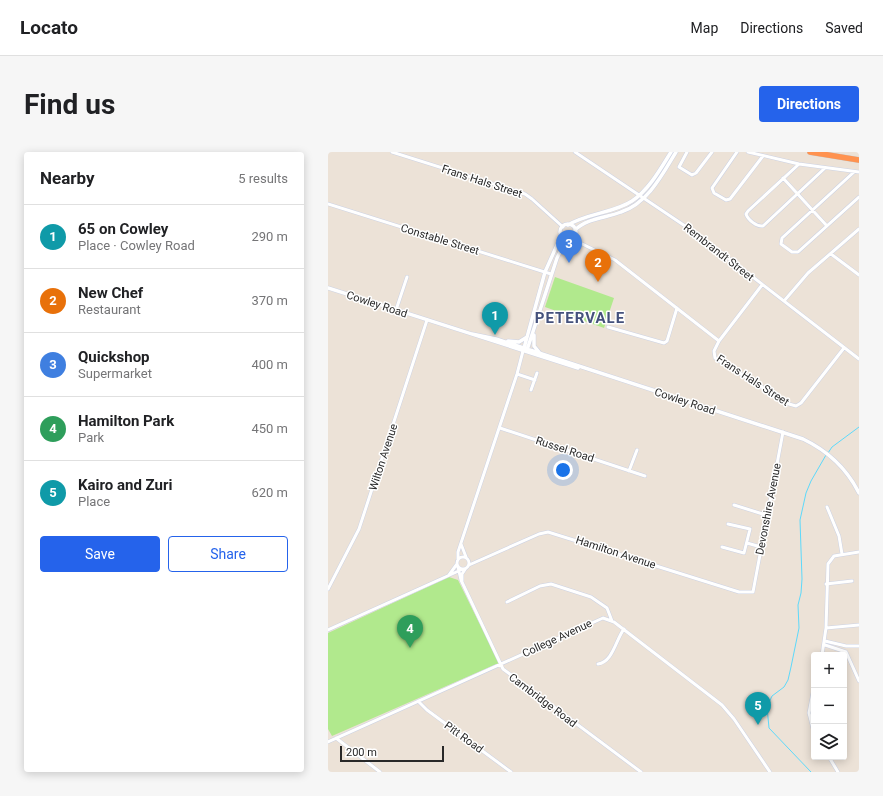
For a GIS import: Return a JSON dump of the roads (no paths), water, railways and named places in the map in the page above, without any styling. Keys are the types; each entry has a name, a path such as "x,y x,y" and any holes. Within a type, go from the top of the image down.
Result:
{"highway":[{"path":"810,152 859,160"}],"street":[{"name":"Frans Hals Street","path":"392,152 525,194 563,227"},
{"name":"Rembrandt Street","path":"575,152 697,234 859,359"},
{"path":"525,350 545,272 561,236 560,231 563,227 584,217 629,203 639,195 672,152"},
{"path":"447,577 457,565 461,544 522,357 534,331 560,249 566,240 573,237 575,230 588,222 628,210 644,198 676,152"},
{"path":"687,152 679,168 692,175 696,173 712,152"},
{"path":"737,152 712,188 714,193 726,200 730,199 763,156"},
{"path":"748,152 799,164 859,172"},
{"path":"799,164 748,211 746,214 747,217 758,225 763,226 825,168"},
{"path":"854,172 782,238 781,244 792,252 796,253 859,197"},
{"path":"783,178 827,226"},
{"name":"Constable Street","path":"328,204 551,274"},
{"path":"568,225 572,226 575,230"},
{"path":"784,302 808,273 859,229"},
{"path":"561,236 566,240"},
{"name":"Frans Hals Street","path":"573,237 580,243 615,260 719,341 714,354 716,358 794,406 801,403 844,348"},
{"path":"831,254 859,275"},
{"path":"396,310 407,277"},
{"path":"719,341 762,285"},
{"name":"Cowley Road","path":"328,288 783,432 813,443 825,451 845,470 859,493"},
{"path":"608,327 664,343 667,341 677,308"},
{"name":"Wilton Avenue","path":"328,589 359,529 427,320"},
{"path":"534,331 535,348 544,355"},
{"name":"Cowley Road","path":"472,334 496,339 587,370"},
{"path":"496,339 519,342 528,335"},
{"path":"531,390 537,373"},
{"path":"517,374 534,380"},
{"name":"Russel Road","path":"500,428 645,476"},
{"name":"Devonshire Avenue","path":"754,587 766,515 783,432"},
{"path":"629,471 637,450"},
{"path":"855,485 859,482"},
{"path":"734,505 766,515"},
{"path":"827,507 832,524 839,536 842,554"},
{"path":"722,546 744,553 747,543 750,529 728,524"},
{"name":"Hamilton Avenue","path":"469,565 539,534 548,532 739,592 753,592 754,587"},
{"path":"747,543 761,547"},
{"path":"461,544 469,565 462,574 462,582"},
{"path":"823,652 825,643 826,584 829,561 834,556 859,552"},
{"path":"458,559 462,557 477,561"},
{"path":"457,565 465,569"},
{"name":"Cambridge Road","path":"457,565 462,582 500,664 510,676 641,772"},
{"path":"328,630 465,569"},
{"path":"451,575 462,582"},
{"path":"826,584 852,582"},
{"path":"507,602 540,586 551,584 591,597 607,608 612,621 726,709 770,772"},
{"name":"College Avenue","path":"328,742 597,619 606,618 612,621"},
{"path":"826,628 859,626"},
{"path":"598,664 603,663 614,650 618,638 624,629"},
{"path":"825,643 859,646"},
{"path":"825,643 846,652 859,681"},
{"path":"812,724 809,713 814,688"},
{"name":"Pitt Road","path":"418,701 427,710 511,772"},
{"path":"336,738 380,772"},
{"path":"830,760 838,772"}],"waterway":[{"path":"828,453 832,447 859,427"},
{"path":"811,772 769,728 767,707 772,696 784,687 788,680 799,628 798,605 802,579 800,520 806,493 826,455"}],"place":[{"name":"Quickshop","path":"569,263"},
{"name":"New Chef","path":"598,282"},
{"name":"65 on Cowley","path":"495,335"},
{"name":"Hamilton Park","path":"410,648"},
{"name":"Kairo and Zuri","path":"758,725"}],"district":[{"name":"PETERVALE","path":"580,318"}]}
